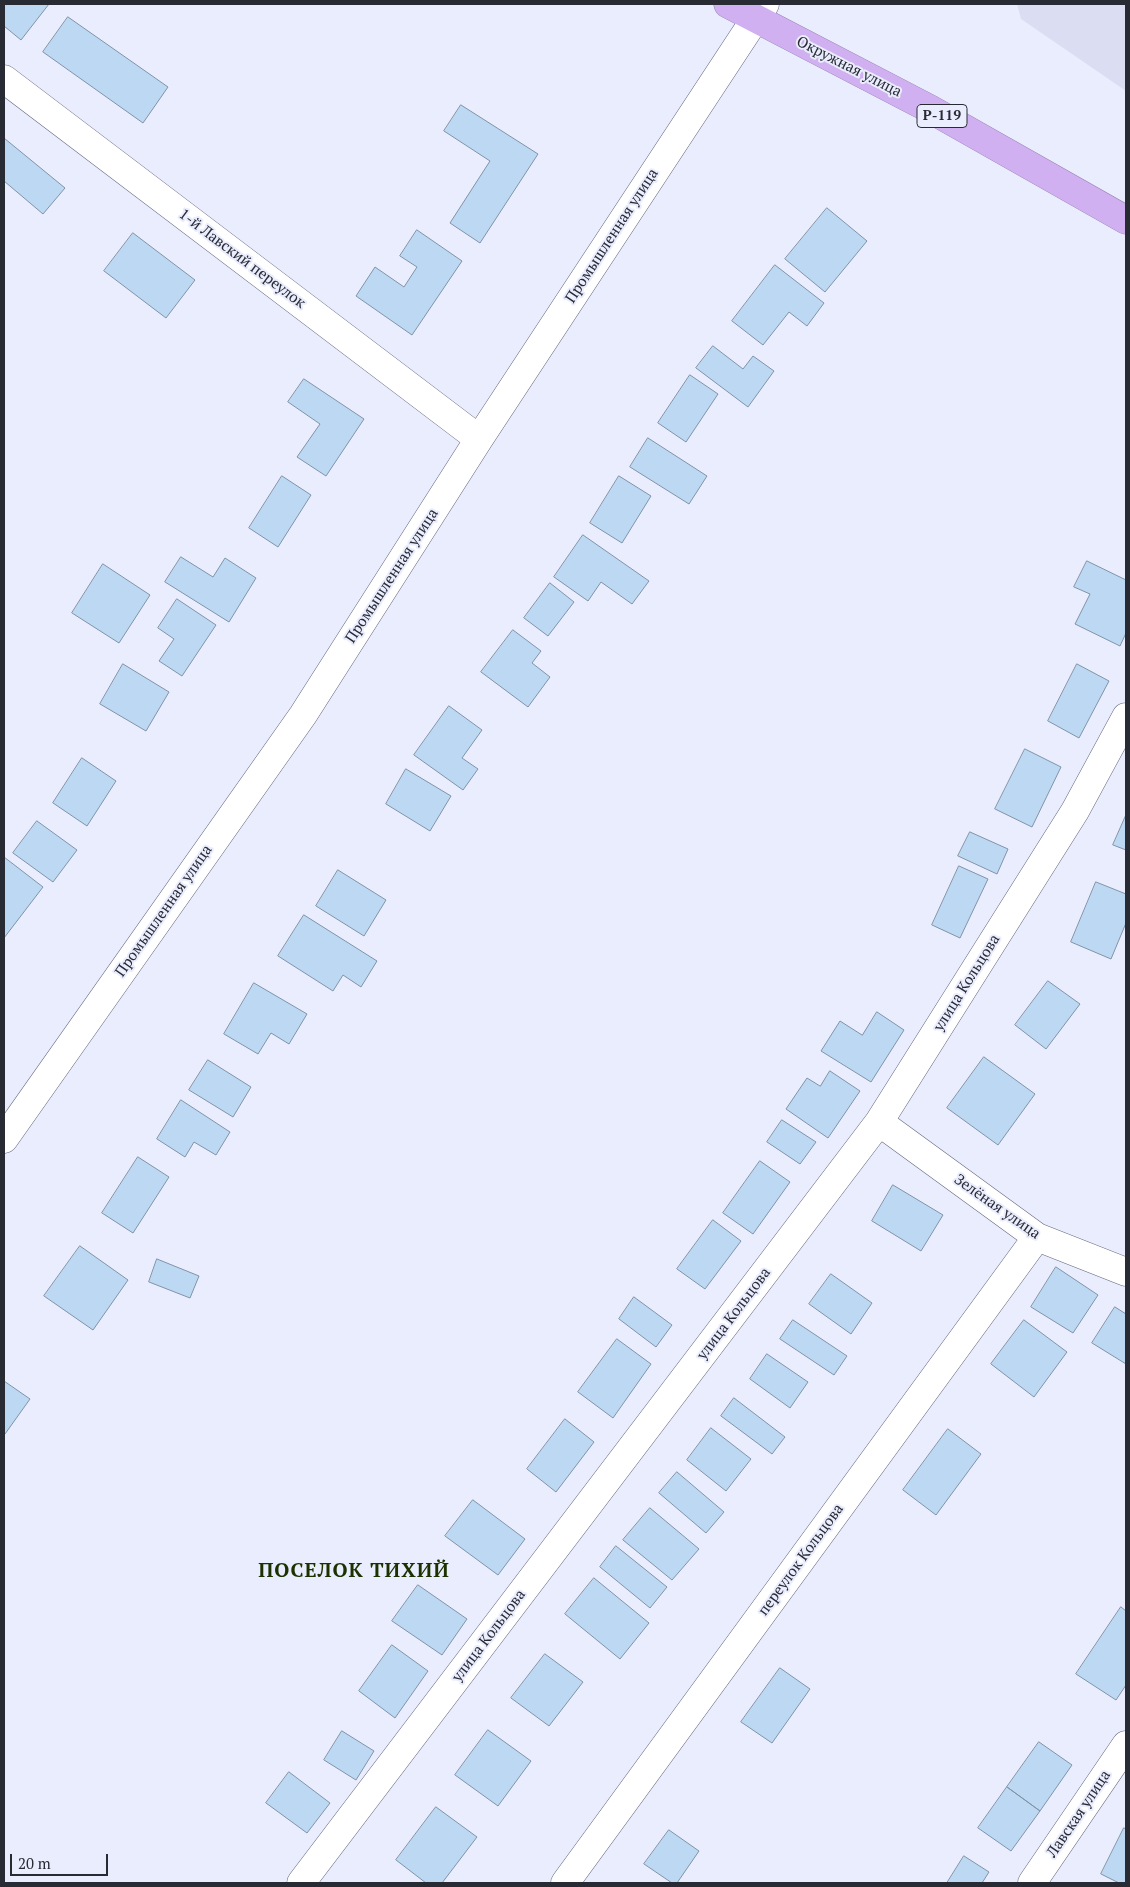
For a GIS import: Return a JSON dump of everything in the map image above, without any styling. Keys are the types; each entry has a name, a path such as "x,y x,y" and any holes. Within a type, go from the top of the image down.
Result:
{"highway":[{"name":"Окружная улица","path":"728,4 760,11 1126,220"}],"street":[{"name":"Промышленная улица","path":"4,1138 302,715 479,438 760,11"},
{"name":"1-й Лавский переулок","path":"4,79 479,438"},
{"name":"улица Кольцова","path":"301,1883 879,1122 1075,810 1126,717"},
{"name":"Зелёная улица","path":"879,1122 1037,1238 1126,1272"},
{"name":"переулок Кольцова","path":"565,1883 1037,1238"},
{"name":"Лавская улица","path":"1032,1883 1126,1744"}],"shaded area":[{"path":"1017,4 1126,4 1126,91 1021,19"}],"building":[{"path":"4,4 49,4 21,40 4,26"},
{"path":"68,17 168,87 143,123 43,52"},
{"path":"461,105 538,154 480,243 450,223 490,161 444,131"},
{"path":"4,138 65,188 43,214 4,181"},
{"path":"827,208 867,241 825,292 785,259"},
{"path":"417,230 462,261 412,335 356,296 375,267 404,287 417,267 400,256"},
{"path":"133,233 195,280 166,318 104,271"},
{"path":"775,265 824,303 807,326 789,312 763,345 732,321"},
{"path":"713,346 743,369 753,356 774,371 748,407 696,368"},
{"path":"690,375 718,394 686,442 658,423"},
{"path":"304,379 364,419 326,476 297,457 320,424 288,402"},
{"path":"648,438 707,476 689,504 630,467"},
{"path":"282,476 311,495 278,547 249,528"},
{"path":"619,476 651,496 622,543 590,523"},
{"path":"583,535 649,581 632,604 601,582 588,601 554,577"},
{"path":"181,557 213,577 225,558 256,578 229,622 165,582"},
{"path":"1087,561 1126,580 1126,633 1120,646 1075,624 1090,594 1074,587"},
{"path":"103,564 150,595 119,643 72,613"},
{"path":"550,583 574,602 548,636 524,618"},
{"path":"177,599 216,625 182,676 159,661 174,639 158,628"},
{"path":"513,630 541,651 532,663 550,677 528,707 481,672"},
{"path":"123,664 169,692 146,731 100,704"},
{"path":"1077,664 1109,681 1079,738 1048,721"},
{"path":"449,706 482,730 462,758 478,769 463,790 414,755"},
{"path":"1025,749 1061,767 1032,827 995,809"},
{"path":"82,758 116,781 87,826 53,803"},
{"path":"406,769 451,796 430,831 386,804"},
{"path":"1126,815 1126,850 1113,845"},
{"path":"37,821 77,850 53,882 13,853"},
{"path":"970,832 1008,849 997,874 958,856"},
{"path":"4,857 43,887 4,938"},
{"path":"959,866 988,879 960,938 932,925"},
{"path":"338,870 386,900 364,936 316,906"},
{"path":"1096,882 1126,894 1126,923 1111,959 1071,942"},
{"path":"304,915 377,961 361,987 343,975 333,991 278,956"},
{"path":"1048,981 1080,1004 1046,1049 1015,1025"},
{"path":"254,983 307,1014 289,1044 271,1033 258,1054 224,1034"},
{"path":"877,1012 904,1030 871,1082 821,1051 840,1021 862,1035"},
{"path":"984,1057 1035,1094 998,1145 947,1108"},
{"path":"208,1060 251,1087 233,1117 189,1090"},
{"path":"830,1071 860,1091 828,1138 786,1109 807,1078 820,1086"},
{"path":"181,1100 230,1132 216,1155 194,1142 185,1157 157,1139"},
{"path":"782,1120 816,1142 800,1164 767,1142"},
{"path":"138,1157 169,1177 133,1233 102,1213"},
{"path":"760,1161 790,1182 753,1234 723,1213"},
{"path":"893,1185 943,1215 921,1251 872,1221"},
{"path":"713,1220 741,1241 705,1289 677,1269"},
{"path":"80,1246 128,1280 93,1330 44,1296"},
{"path":"157,1259 199,1276 190,1298 149,1282"},
{"path":"1056,1267 1098,1295 1073,1333 1031,1307"},
{"path":"831,1274 872,1303 851,1334 809,1304"},
{"path":"634,1297 672,1325 656,1347 619,1319"},
{"path":"1115,1307 1126,1314 1126,1364 1092,1343"},
{"path":"793,1320 847,1356 834,1375 780,1339"},
{"path":"1024,1320 1067,1352 1034,1397 991,1364"},
{"path":"617,1339 651,1364 613,1418 578,1392"},
{"path":"767,1354 808,1382 790,1408 750,1379"},
{"path":"4,1381 30,1399 5,1434 4,1433"},
{"path":"734,1398 785,1437 772,1454 721,1416"},
{"path":"565,1419 594,1442 556,1492 527,1469"},
{"path":"711,1428 751,1459 726,1491 687,1460"},
{"path":"948,1429 981,1454 936,1515 903,1490"},
{"path":"677,1472 724,1512 706,1533 659,1493"},
{"path":"473,1500 525,1539 498,1575 445,1536"},
{"path":"650,1508 699,1549 672,1580 623,1540"},
{"path":"616,1546 667,1587 650,1608 600,1567"},
{"path":"594,1578 649,1623 620,1659 565,1614"},
{"path":"418,1585 467,1619 442,1655 392,1621"},
{"path":"1121,1607 1126,1611 1126,1685 1116,1700 1076,1674"},
{"path":"392,1645 428,1671 395,1718 359,1691"},
{"path":"545,1654 583,1682 549,1726 511,1698"},
{"path":"780,1668 810,1689 772,1743 741,1722"},
{"path":"488,1730 531,1761 498,1806 455,1775"},
{"path":"342,1731 374,1751 356,1780 324,1760"},
{"path":"1039,1742 1072,1765 1040,1811 1007,1787"},
{"path":"289,1772 330,1803 307,1833 266,1803"},
{"path":"1007,1787 1040,1811 1011,1851 978,1828"},
{"path":"436,1807 477,1837 442,1883 426,1883 396,1860"},
{"path":"1124,1828 1126,1829 1126,1883 1119,1883 1101,1874"},
{"path":"669,1830 699,1851 677,1883 672,1883 644,1864"},
{"path":"964,1856 989,1872 982,1883 947,1883"}],"district":[{"name":"ПОСЕЛОК ТИХИЙ","path":"354,1571"}]}
